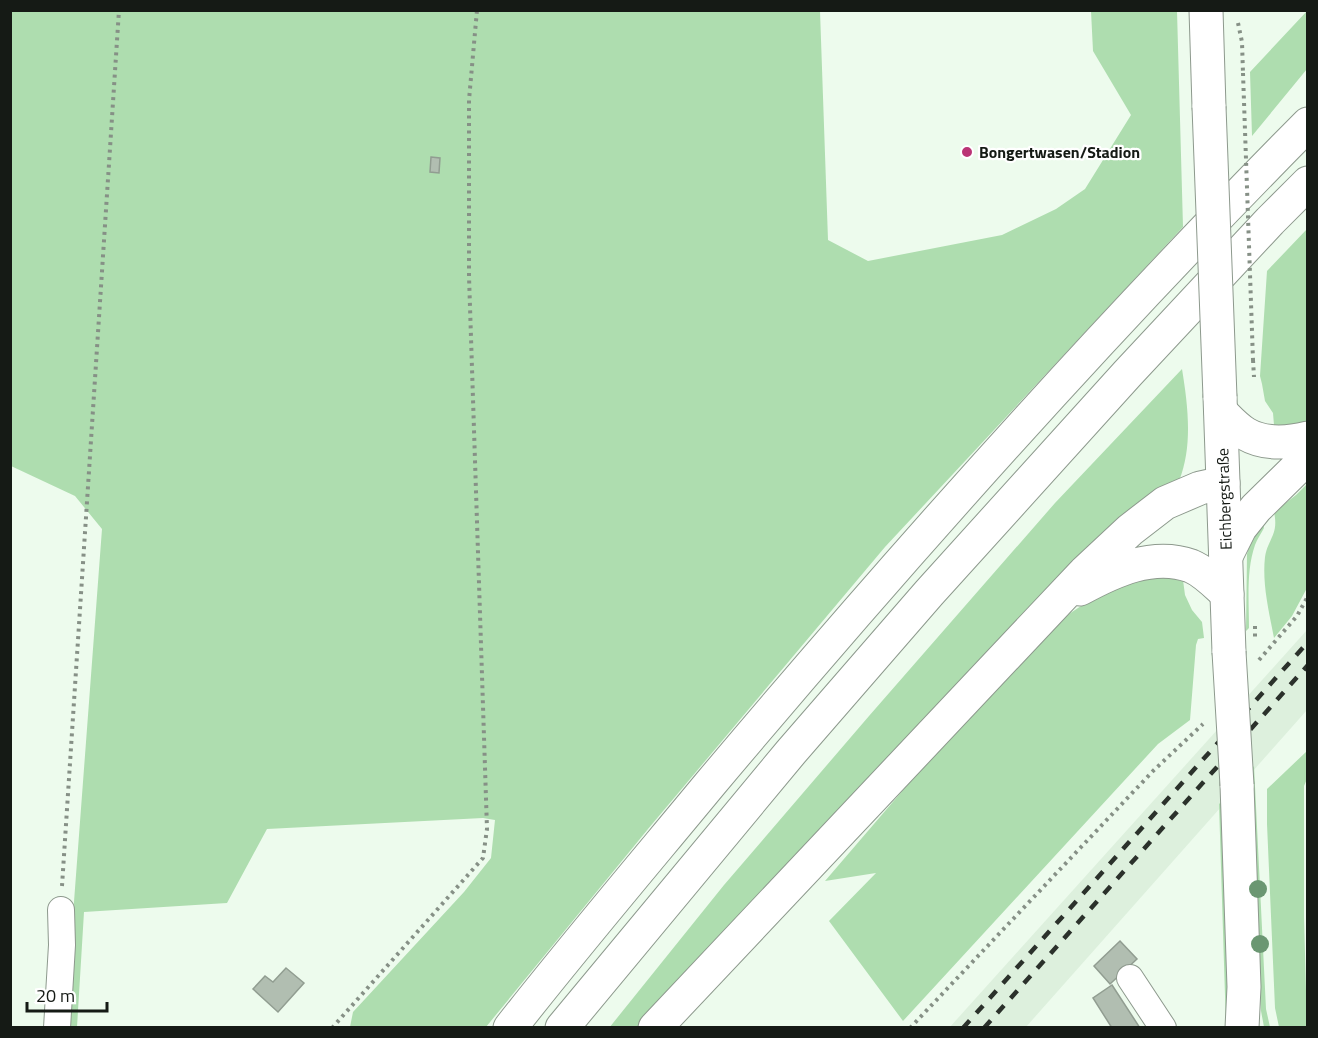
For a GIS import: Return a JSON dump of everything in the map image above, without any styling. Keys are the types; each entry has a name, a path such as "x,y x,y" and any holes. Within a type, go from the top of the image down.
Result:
{"main road":[{"name":"Eichbergstraße","path":"1206,10 1227,594 1241,660 1237,785 1244,987 1242,1028"},
{"path":"510,1028 707,788 895,568 1085,358 1230,203 1308,124"},
{"path":"562,1028 784,761 937,584 1113,390 1308,183"},
{"path":"1220,404 1245,434 1263,441 1296,441 1308,438"},
{"path":"1226,556 1240,528 1256,508 1308,457"},
{"path":"655,1028 1085,572 1130,530 1165,503 1200,488 1223,483"},
{"path":"1053,605 1101,578 1128,567 1170,560 1192,567 1207,576 1227,594"},
{"name":"Eichbergstraße","path":"1244,987 1254,1028"}],"lane":[{"path":"57,1028 62,945 61,910"},
{"path":"1130,978 1163,1028"}],"path":[{"path":"61,910 119,10"},
{"path":"332,1028 483,858 487,829 469,276 469,100 477,10"},
{"path":"1238,21 1242,42 1254,377"},
{"path":"1241,660 1296,616 1308,596"},
{"path":"910,1028 1154,771 1208,719"}],"shaded area":[{"path":"1307,630 1307,710 1026,1027 949,1028"}],"green space":[{"path":"11,11 820,11 828,240 868,261 1002,235 1056,209 1085,189 1131,115 1093,51 1091,11 1177,11 1183,227 885,547 648,829 486,1027 350,1027 353,1012 464,892 491,858 495,820 483,818 267,829 227,903 84,912 77,1027 66,1027 102,529 75,496 11,466"},
{"path":"1307,11 1307,69 1252,136 1250,72"},
{"path":"1307,229 1307,432 1275,437 1273,413 1265,401 1260,376 1267,271"},
{"path":"1182,369 1188,440 1179,481 646,1027 609,1028 724,885 869,716 1055,503"},
{"path":"1307,484 1307,588 1292,616 1274,638 1266,598 1264,567 1266,551 1275,526 1274,512"},
{"path":"1262,521 1264,528 1255,545 1250,565 1249,628 1246,631 1247,554 1251,540"},
{"path":"1170,577 1183,580 1185,595 1192,610 1202,622 1204,638 1198,639 1196,645 1190,720 1158,744 903,1021 829,921 876,873 825,881 916,775 1069,614 1093,598 1120,586 1143,579"},
{"path":"1307,751 1307,779 1304,786 1304,917 1307,1027 1279,1027 1275,1008 1267,789"},
{"path":"1254,766 1266,1009 1270,1027 1264,1027 1261,1011 1253,845 1252,769"},
{"path":"1222,801 1231,1027 1226,1027 1219,804"}],"building":[{"path":"431,157 440,158 439,173 430,172"},
{"path":"1120,941 1137,959 1110,984 1094,966"},
{"path":"286,968 304,983 278,1012 253,989 265,976 273,982"},
{"path":"1112,985 1140,1028 1112,1028 1093,998"}],"railway":[{"path":"963,1028 1308,642"},
{"path":"984,1028 1308,665"}],"place":[{"name":"Bongertwasen/Stadion","path":"967,152"}]}
